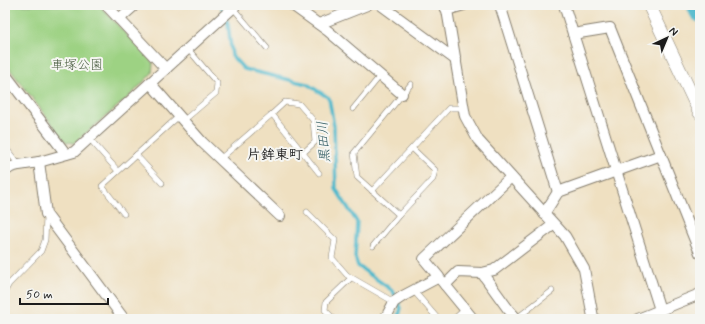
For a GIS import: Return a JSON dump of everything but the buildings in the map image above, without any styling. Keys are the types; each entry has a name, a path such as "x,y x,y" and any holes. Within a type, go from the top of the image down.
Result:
{"street":[{"path":"106,5 166,69"},
{"path":"119,19 135,5"},
{"path":"320,24 367,5"},
{"path":"381,5 456,60"},
{"path":"464,5 445,8 456,60 465,116 478,140 565,236 584,269 593,317 595,319"},
{"path":"500,5 558,192"},
{"path":"564,5 660,310"},
{"path":"649,5 700,114"},
{"path":"294,6 320,24 402,94"},
{"path":"5,171 11,167 39,162 74,152 233,7"},
{"path":"573,34 610,28 700,254"},
{"path":"5,74 66,154"},
{"path":"150,83 202,142 280,216"},
{"path":"544,214 558,192 661,155"},
{"path":"39,162 46,214 124,319"},
{"path":"474,319 424,259 511,177"},
{"path":"385,319 397,300 413,290 442,281 458,272 482,273 494,270 554,225"},
{"path":"482,273 517,319"},
{"path":"638,319 700,294"}],"lane":[{"path":"233,7 267,48"},
{"path":"124,214 102,186 136,155 216,93 217,83 188,48"},
{"path":"353,109 380,76"},
{"path":"399,215 357,177 354,153 411,84"},
{"path":"220,159 286,102 299,104 313,120 315,142 303,153"},
{"path":"372,190 450,108 464,108"},
{"path":"272,114 319,173"},
{"path":"89,138 118,171"},
{"path":"5,147 19,165"},
{"path":"373,246 399,215 433,179 435,170 412,148"},
{"path":"136,155 162,183"},
{"path":"307,212 335,240 332,258 347,275 397,300"},
{"path":"5,291 9,284 40,251 45,240 46,214"},
{"path":"334,319 325,310 326,302 351,278"},
{"path":"413,290 438,319"},
{"path":"517,319 552,291"},
{"path":"454,319 465,309"}],"green space":[{"name":"車塚公園","path":"5,5 99,5 153,63 152,73 131,95 74,143 66,142 9,68 5,65"}],"waterway":[{"name":"黒田川","path":"221,5 228,24 232,56 244,69 307,84 329,98 334,126 336,189 357,222 355,257 358,266 393,291 401,308 398,319"},
{"path":"697,5 700,12"}],"district":[{"name":"片鉾東町","path":"275,154"}]}
